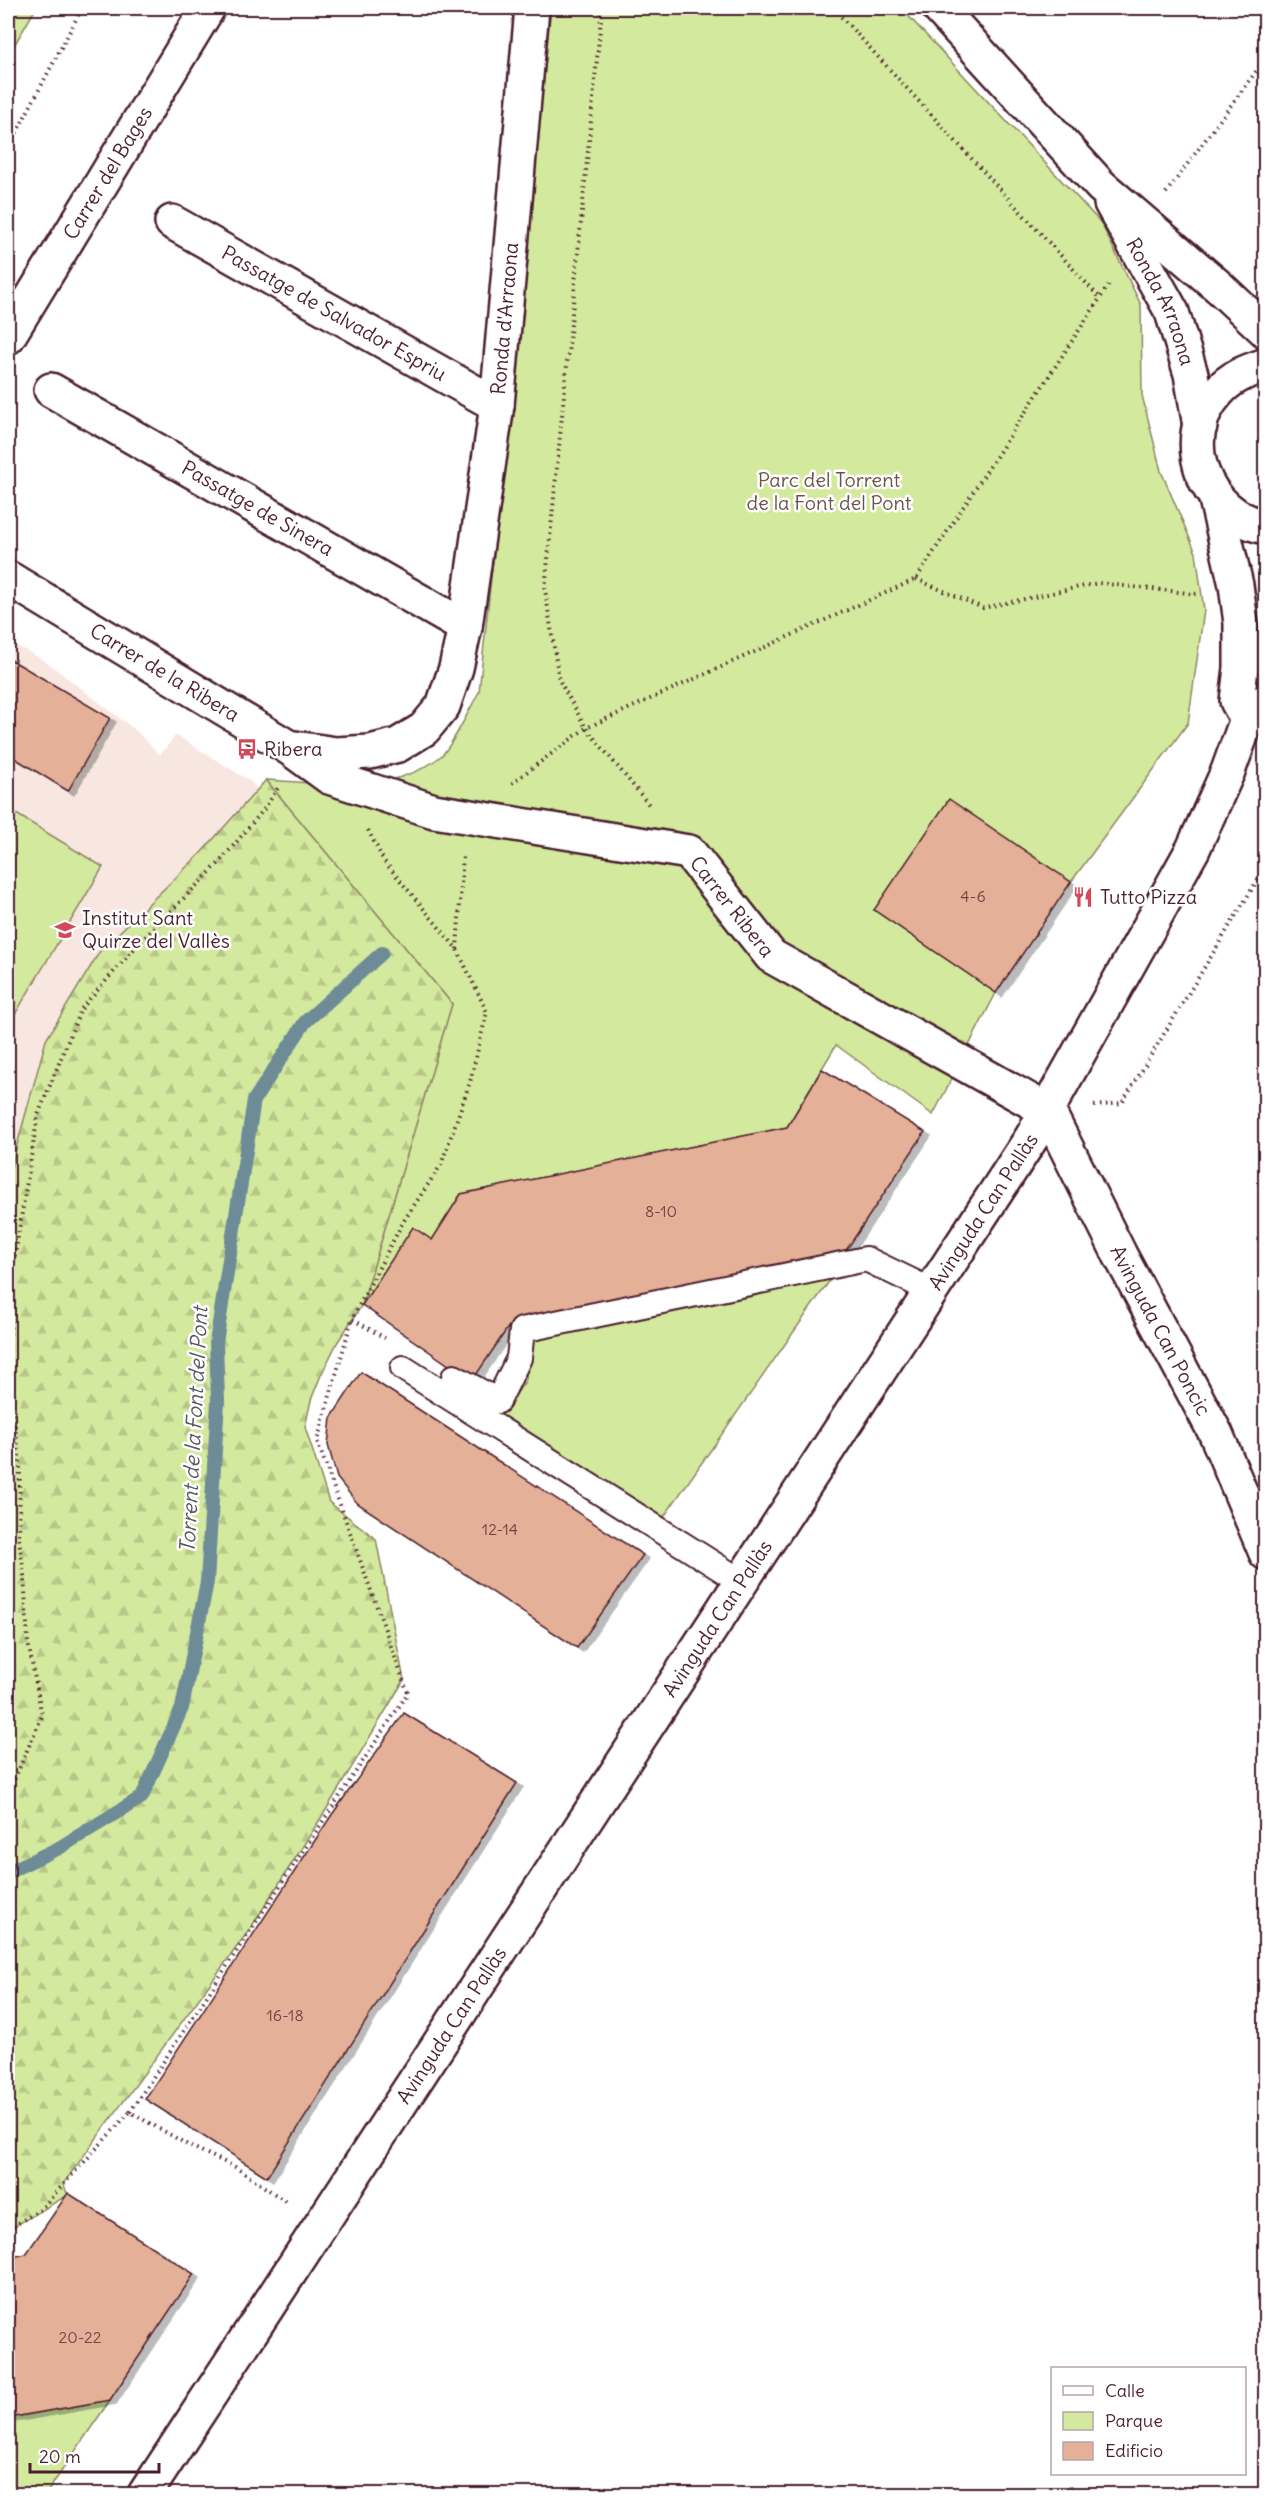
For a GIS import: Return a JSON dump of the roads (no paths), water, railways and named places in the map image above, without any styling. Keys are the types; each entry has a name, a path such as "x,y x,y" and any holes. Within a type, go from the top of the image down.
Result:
{"street":[{"name":"Carrer del Bages","path":"8,337 208,8"},
{"name":"Ronda d'Arraona","path":"465,627 497,405 532,8"},
{"name":"Ronda Arraona","path":"939,8 1101,186 1145,222 1266,332"},
{"name":"Ronda Arraona","path":"1101,186 1172,312 1191,375 1200,426"},
{"name":"Passatge de Salvador Espriu","path":"172,222 497,405"},
{"name":"Ronda Arraona","path":"1266,365 1231,380 1217,392 1206,409 1197,445 1199,464 1205,483 1216,499 1233,515 1253,525 1266,527"},
{"name":"Passatge de Sinera","path":"51,390 465,627"},
{"name":"Avinguda Can Pallàs","path":"145,2494 1048,1111 1193,849 1256,710 1237,701 1241,668 1241,623 1229,549 1216,499"},
{"name":"Carrer de la Ribera","path":"8,578 288,747 336,754 370,752 398,745 424,729 443,706 456,668 465,627"},
{"name":"Carrer Ribera","path":"288,747 329,777 434,811 689,852 771,956 1048,1111"},
{"name":"Avinguda Can Poncic","path":"1048,1111 1120,1256 1216,1434 1266,1553"}],"lane":[{"path":"454,1377 498,1401 519,1358 522,1330 866,1259 932,1291"},
{"path":"403,1368 742,1582"}],"waterway":[{"name":"Torrent de la Font del Pont","path":"8,1872 59,1848 142,1797 182,1708 207,1582 218,1401 216,1343 254,1100 305,1022 382,953"}],"place":[{"name":"Ribera","path":"247,749"},
{"name":"Tutto Pizza","path":"1083,897"},
{"name":"Institut Sant Quirze del Vallès","path":"65,930"}],"park label":[{"name":"Parc del Torrent de la Font del Pont","path":"829,492"}]}
